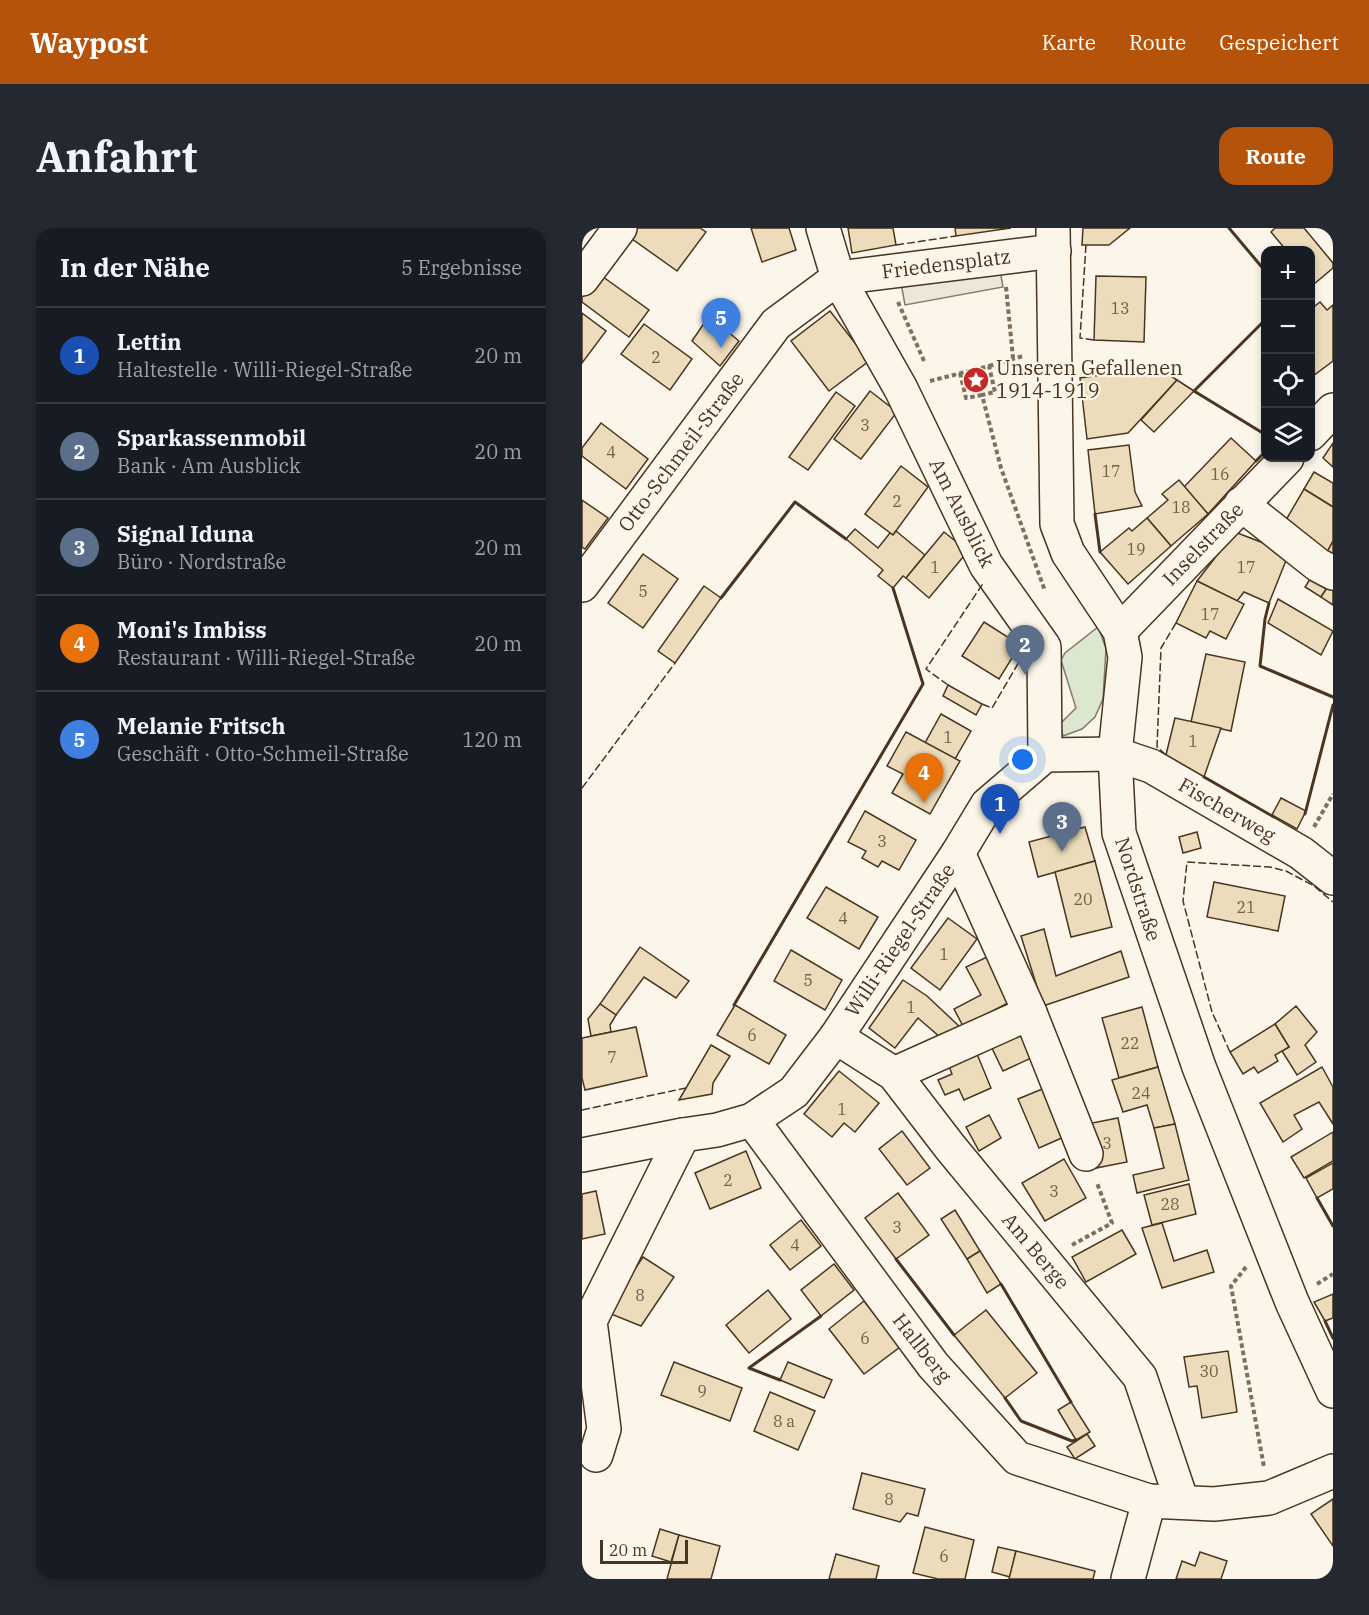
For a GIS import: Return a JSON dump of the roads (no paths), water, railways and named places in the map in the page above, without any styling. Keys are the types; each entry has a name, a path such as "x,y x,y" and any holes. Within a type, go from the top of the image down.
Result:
{"street":[{"path":"582,279 620,228"},
{"name":"Am Ausblick","path":"823,228 838,278 901,389 986,565 1044,647 1045,755"},
{"name":"Friedensplatz","path":"838,278 1003,256 1054,240"},
{"name":"Nordstraße","path":"1054,240 1053,348 1057,525 1068,553 1120,631 1125,657 1115,754 1119,833 1199,1068 1292,1302 1333,1391"},
{"name":"Otto-Schmeil-Straße","path":"582,585 776,324 838,278"},
{"path":"1315,430 1333,410"},
{"name":"Inselstraße","path":"1120,631 1283,462"},
{"path":"1241,504 1318,565 1333,573"},
{"path":"1045,755 1115,754"},
{"name":"Fischerweg","path":"1115,754 1151,766 1301,853 1333,878"},
{"name":"Willi-Riegel-Straße","path":"582,1155 717,1130 752,1120 794,1092 836,1037 958,853 987,805 1045,755"},
{"path":"958,853 1030,1013 1086,1154"},
{"path":"894,1074 1030,1013"},
{"name":"Am Berge","path":"836,1037 894,1074 950,1147 1140,1377 1182,1502"},
{"name":"Hallberg","path":"752,1120 933,1365 1017,1458 1149,1501 1214,1504 1269,1498 1333,1471"},
{"path":"596,1455 604,1429 590,1321 683,1135"},
{"path":"1128,1577 1149,1501"}],"place":[{"name":"Melanie Fritsch","path":"721,348"},
{"name":"Unseren Gefallenen 1914-1919","path":"976,380"},
{"name":"Sparkassenmobil","path":"1025,675"},
{"name":"Moni's Imbiss","path":"924,803"},
{"name":"Lettin","path":"1000,834"},
{"name":"Signal Iduna","path":"1062,852"}]}
